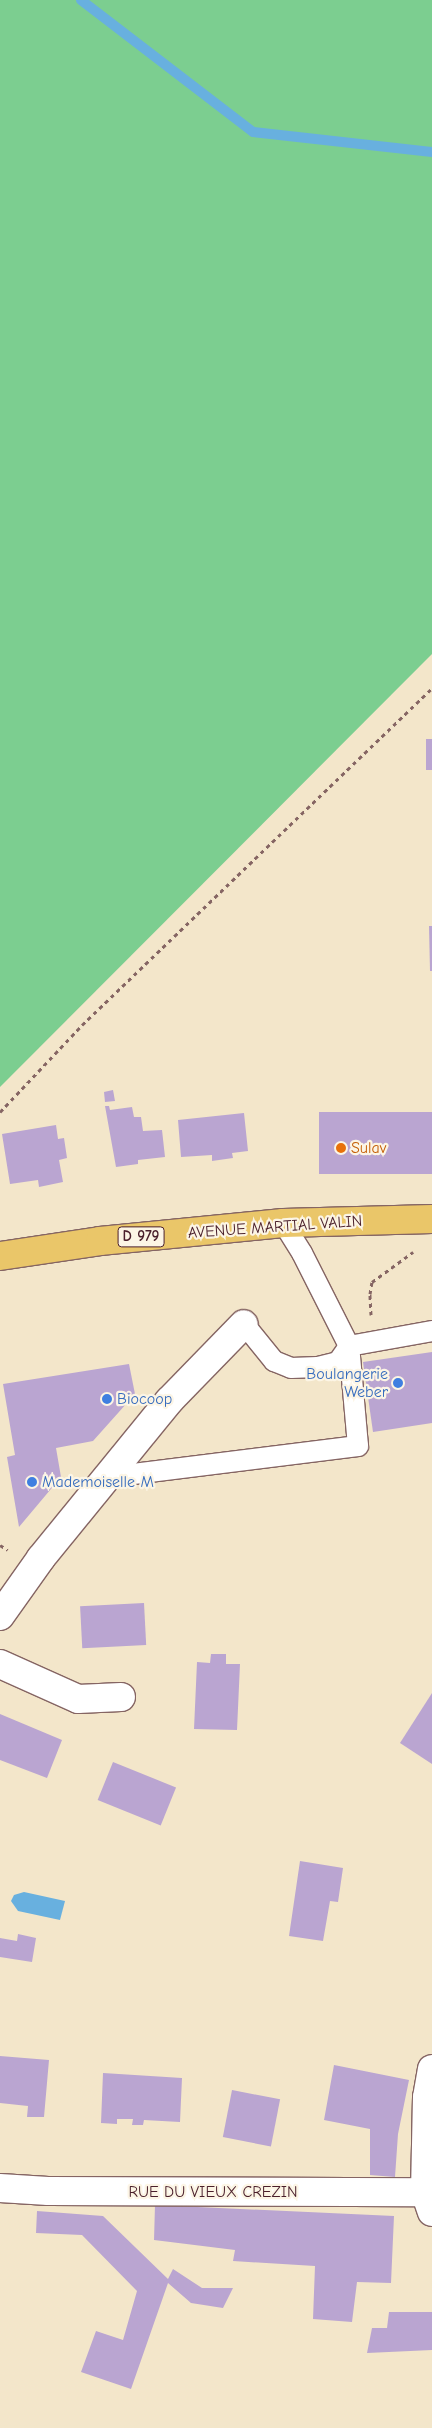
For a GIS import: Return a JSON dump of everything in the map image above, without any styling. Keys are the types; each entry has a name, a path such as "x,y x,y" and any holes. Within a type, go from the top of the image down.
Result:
{"main road":[{"name":"AVENUE MARTIAL VALIN","path":"0,1256 100,1241 284,1223 432,1219"}],"street":[{"path":"0,1616 41,1558 109,1477 168,1401 244,1324"},
{"path":"0,1664 78,1699 121,1697"},
{"path":"429,2202 427,2096 432,2069"},
{"name":"RUE DU VIEUX CREZIN","path":"0,2188 429,2202"}],"lane":[{"path":"109,1477 358,1446 349,1346 302,1253 284,1223"},
{"path":"244,1324 274,1361 291,1368 318,1368 338,1362 349,1346 432,1330"}],"path":[{"path":"0,1112 82,1025 432,688"},
{"path":"372,1342 370,1294 372,1282 421,1247"}],"green space":[{"path":"0,0 432,0 432,654 0,1087"}],"water":[{"path":"24,1892 65,1901 60,1920 18,1911 11,1901 14,1895"}],"building":[{"path":"426,739 432,739 432,770 426,770"},
{"path":"429,926 432,926 432,971 430,971"},
{"path":"113,1090 115,1101 105,1102 104,1092"},
{"path":"105,1106 109,1106 110,1110 132,1107 134,1117 141,1117 143,1131 162,1130 165,1157 138,1160 138,1164 116,1167"},
{"path":"319,1112 432,1112 432,1174 319,1174"},
{"path":"244,1113 248,1151 232,1153 233,1158 212,1161 212,1155 181,1157 178,1120"},
{"path":"56,1125 58,1139 64,1138 67,1158 59,1160 63,1182 39,1187 38,1180 10,1184 2,1134"},
{"path":"432,1352 432,1423 373,1432 363,1362"},
{"path":"129,1364 135,1394 93,1441 56,1448 61,1477 19,1527 7,1457 15,1455 3,1384"},
{"path":"144,1603 146,1645 82,1648 80,1606"},
{"path":"211,1654 226,1654 226,1664 240,1664 237,1730 194,1729 197,1662 210,1663"},
{"path":"432,1693 432,1764 400,1743"},
{"path":"0,1714 62,1740 47,1778 0,1760"},
{"path":"113,1762 176,1787 161,1825 98,1800"},
{"path":"300,1861 343,1868 338,1902 330,1901 323,1941 289,1936"},
{"path":"18,1934 36,1938 32,1962 0,1957 0,1938 17,1941"},
{"path":"0,2056 49,2060 44,2117 27,2117 28,2106 0,2103"},
{"path":"334,2065 409,2080 398,2134 395,2177 370,2175 370,2129 324,2120"},
{"path":"103,2073 182,2078 180,2122 144,2120 143,2125 132,2125 133,2119 117,2119 117,2124 101,2123"},
{"path":"232,2090 280,2099 271,2146 223,2137"},
{"path":"155,2205 394,2216 391,2283 357,2282 352,2322 313,2319 315,2266 233,2261 235,2250 154,2240"},
{"path":"37,2211 103,2216 168,2279 173,2269 202,2288 233,2288 223,2308 191,2303 168,2283 131,2389 81,2372 96,2331 123,2340 137,2291 82,2235 36,2233"},
{"path":"389,2312 432,2312 432,2350 367,2353 372,2328 387,2328"}],"waterway":[{"path":"81,0 253,132 432,152"}],"place":[{"name":"Sulav","path":"341,1148"},
{"name":"Boulangerie Weber","path":"398,1383"},
{"name":"Biocoop","path":"107,1399"},
{"name":"Mademoiselle M","path":"32,1482"}]}
